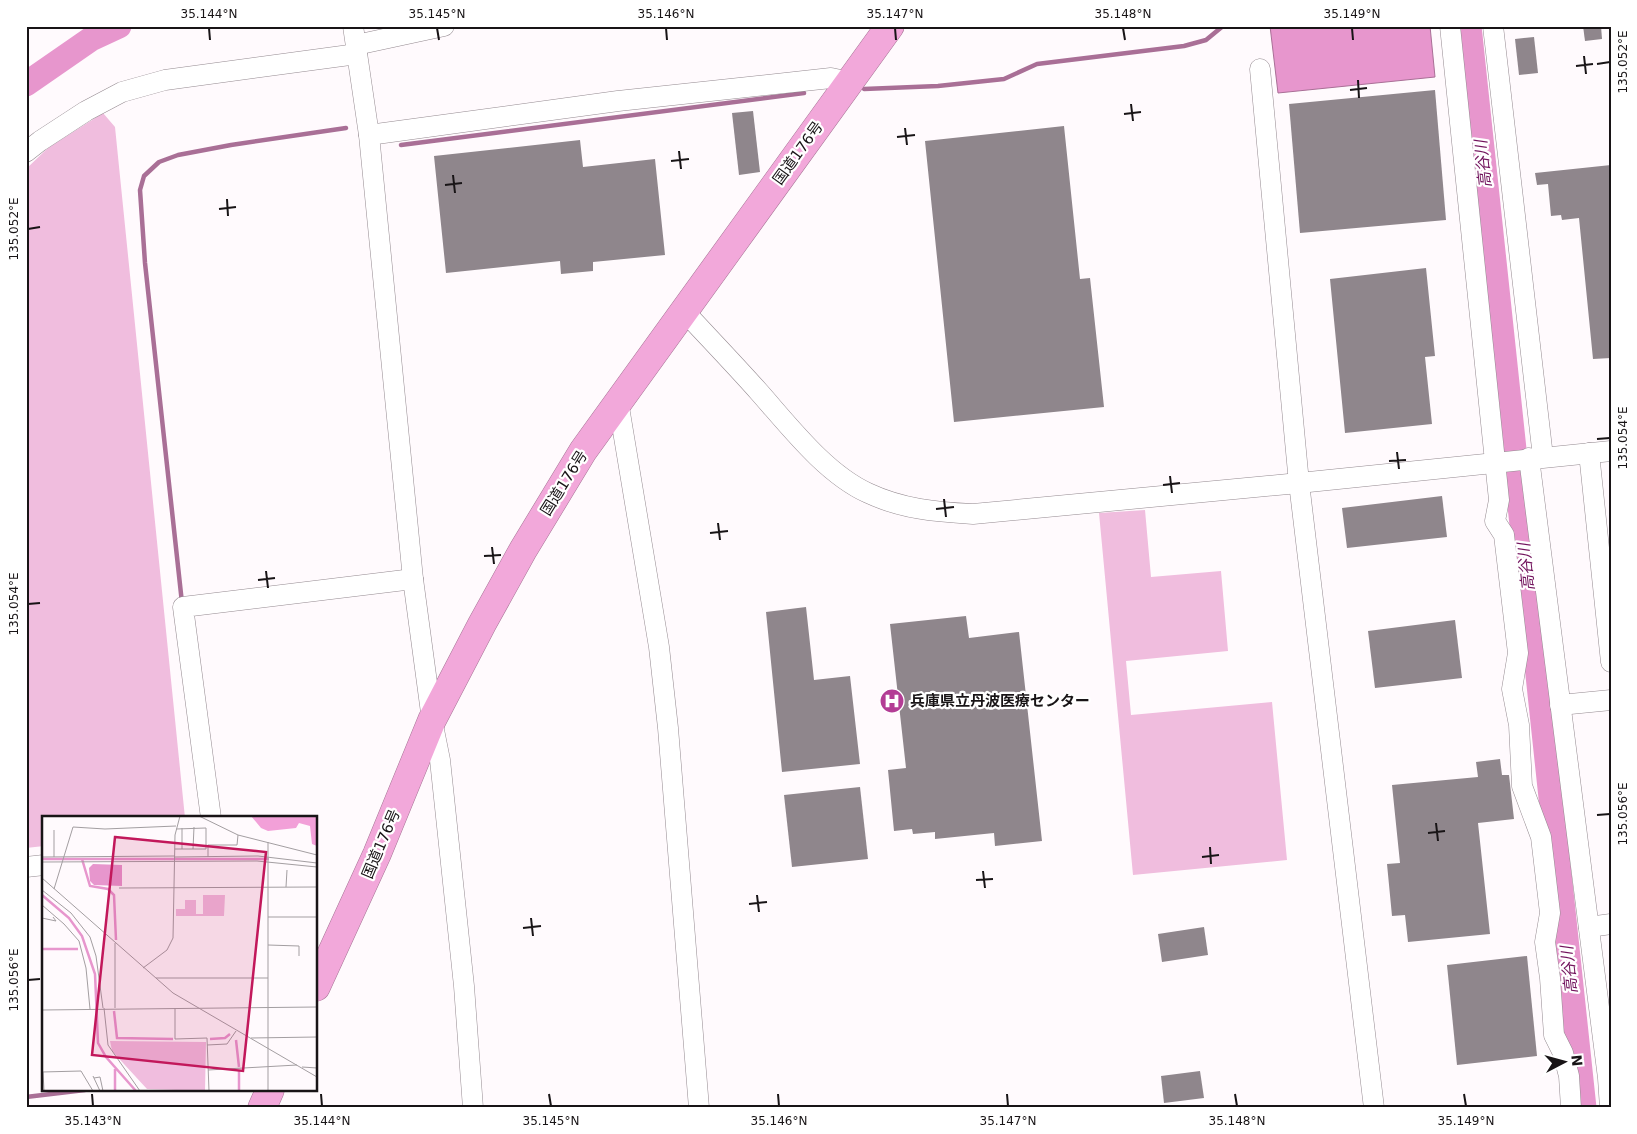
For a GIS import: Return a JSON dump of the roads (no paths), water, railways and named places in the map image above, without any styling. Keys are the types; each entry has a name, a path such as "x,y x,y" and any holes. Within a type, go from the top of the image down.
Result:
{"highway":[{"name":"国道176号","path":"318,983 377,854 432,720 523,550 583,451 618,401 890,26"},
{"path":"262,1108 269,1092"}],"street":[{"path":"26,152 86,111 122,92 165,80 444,26"},
{"path":"1450,26 1499,461 1499,500 1495,521 1504,535 1518,654 1512,689 1519,725 1522,786 1541,837 1550,913 1545,942 1550,978 1554,1035 1563,1053 1569,1076 1571,1108"},
{"path":"1493,26 1560,705 1608,1078 1610,1108"},
{"path":"356,42 369,135 413,579 432,720 440,760 463,976 473,1108"},
{"path":"1260,68 1299,483 1374,1108"},
{"path":"369,135 618,101 831,78 850,82"},
{"path":"684,311 799,438 838,474 867,493 896,503 930,511 972,514 1611,451"},
{"path":"618,401 659,647 668,728 699,1108"},
{"path":"1589,453 1603,508 1611,662"},
{"path":"211,816 183,607 413,579"},
{"path":"1560,705 1611,700"},
{"path":"26,867 42,864"},
{"path":"1589,927 1611,924"}],"waterway":[{"path":"26,84 91,39 119,26"},
{"path":"864,89 938,86 1004,79 1037,64 1184,46 1206,40 1223,26"},
{"name":"高谷川","path":"1469,26 1584,1108"},
{"path":"401,145 804,93"},
{"path":"182,603 145,263 140,190 144,176 159,162 178,155 346,128"},
{"path":"26,1097 68,1092"}],"place":[{"name":"兵庫県立丹波医療センター","path":"892,701"}]}
